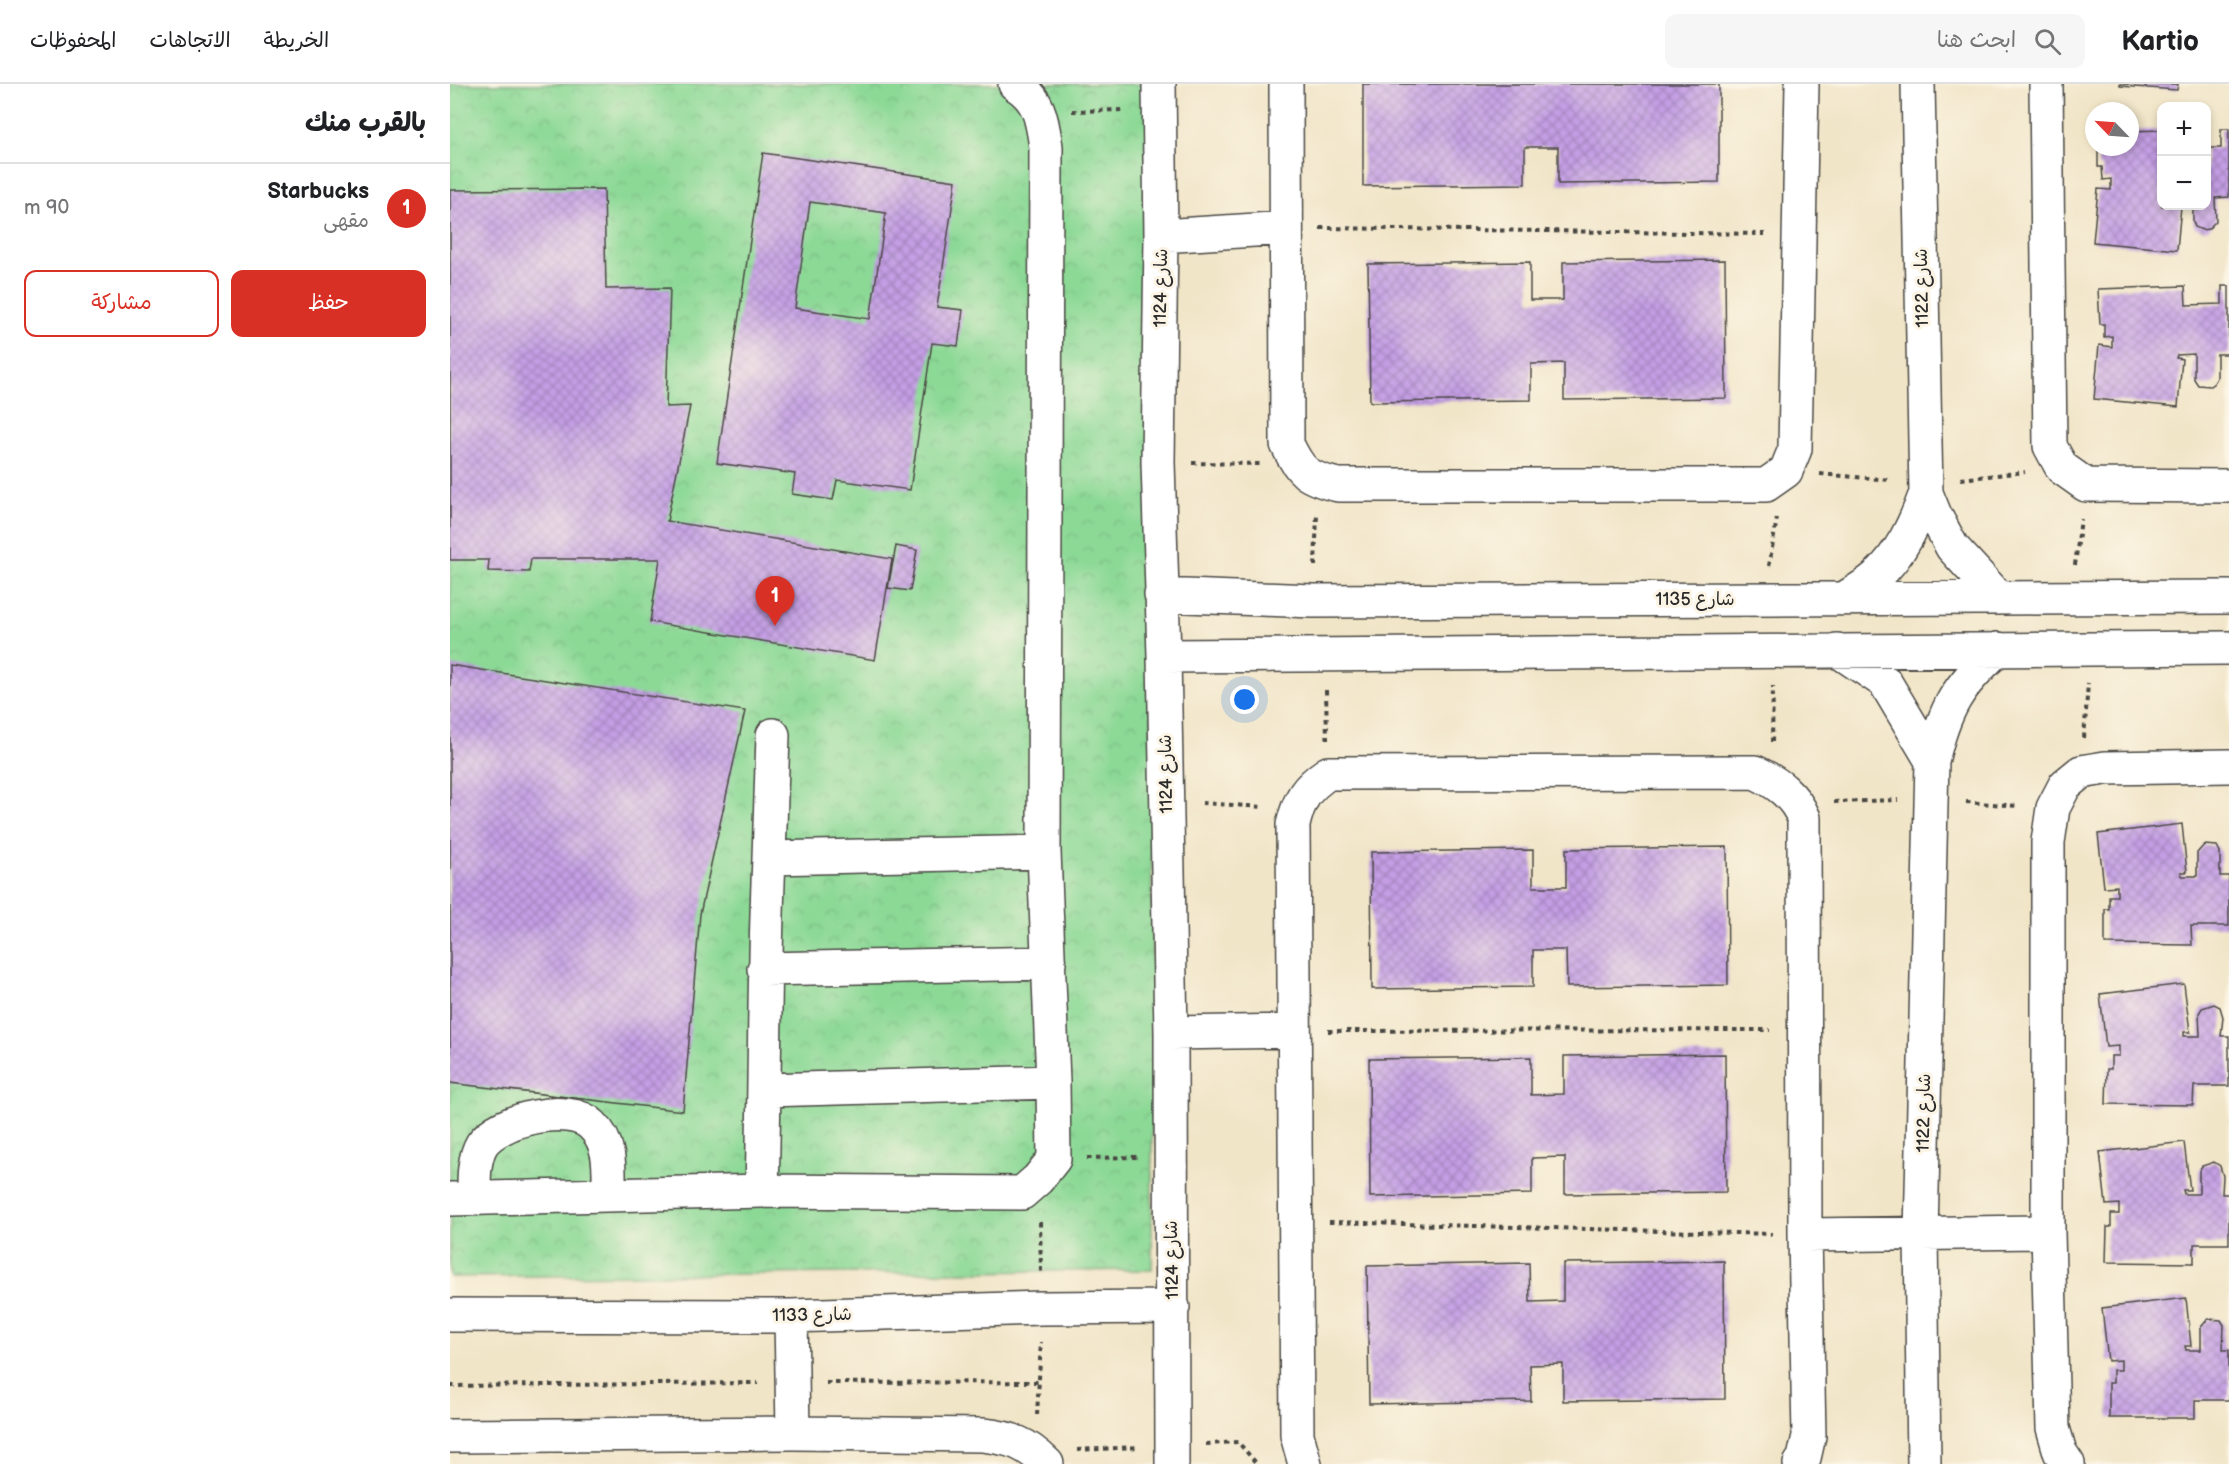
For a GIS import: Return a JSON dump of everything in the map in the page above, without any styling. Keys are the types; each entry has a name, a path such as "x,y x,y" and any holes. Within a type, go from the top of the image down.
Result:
{"street":[{"path":"609,1195 607,1148 600,1134 591,1124 576,1116 556,1115 508,1124 490,1135 481,1146 462,1199 762,1191 1022,1193 1046,1169 1053,1082 1044,852 1046,147 1039,111 1031,96 1015,84"},
{"path":"1286,84 1287,444 1297,465 1318,480 1338,484 1766,485 1786,471 1795,448 1802,84"},
{"name":"شارع 1122","path":"1917,84 1926,493 1952,546 1998,597"},
{"path":"2046,84 2050,446 2061,468 2086,485 2229,486"},
{"name":"شارع 1124","path":"1160,97 1158,462 1171,1033 1172,1455"},
{"path":"1161,236 1286,228"},
{"name":"شارع 1122","path":"1845,598 1875,578 1900,550 1917,518 1926,493"},
{"name":"شارع 1135","path":"1161,595 1314,601 2229,597"},
{"path":"1164,656 2229,648"},
{"name":"شارع 1122","path":"1924,1464 1921,1234 1932,761 1940,729 1953,699 1974,672 1998,649"},
{"path":"1837,650 1885,682 1932,761"},
{"path":"762,1191 765,1090 764,969 773,735"},
{"path":"2068,1464 2060,1452 2053,1428 2048,1232 2048,842 2053,808 2065,785 2081,772 2105,768 2229,766"},
{"path":"1305,1464 1297,1435 1293,825 1304,794 1328,773 1755,772 1783,788 1797,802 1804,818 1805,1235 1809,1436 1804,1458 1800,1464"},
{"path":"769,858 1044,852"},
{"path":"764,969 1049,963"},
{"path":"1171,1033 1294,1031"},
{"path":"765,1090 1053,1082"},
{"path":"1805,1235 2048,1232"},
{"name":"شارع 1133","path":"450,1315 790,1316 1042,1308 1173,1307"},
{"path":"790,1316 793,1433"},
{"path":"450,1437 793,1433 983,1435 1009,1438 1040,1458"}],"path":[{"path":"1039,111 1160,97"},
{"path":"1286,228 1799,235"},
{"path":"1158,462 1297,465"},
{"path":"1167,801 1297,809"},
{"path":"1294,1031 1804,1030"},
{"path":"1172,1157 1046,1169 1039,1382 1040,1458 1172,1455 1238,1442 1257,1464"},
{"path":"1296,1221 1805,1235"},
{"path":"450,1386 1039,1382"}],"green space":[{"path":"450,84 1151,84 1152,1270 450,1277"}],"building":[{"path":"1363,84 1719,84 1719,182 1558,184 1558,147 1525,147 1525,184 1363,186"},
{"path":"2120,84 2178,84 2177,90 2120,86"},
{"path":"2221,129 2229,129 2229,197 2215,198 2216,221 2208,229 2202,230 2195,227 2193,210 2211,210 2211,148 2221,148"},
{"path":"2157,130 2157,210 2181,210 2177,250 2093,242 2098,189 2111,190 2111,179 2103,180 2102,167 2098,167 2098,156 2139,156 2139,131"},
{"path":"763,153 956,181 937,307 963,310 958,346 932,343 910,490 837,480 833,500 792,494 795,474 717,463","holes":["810,202 886,213 870,319 795,308"]},
{"path":"604,189 606,289 670,288 666,407 690,406 667,521 892,559 875,660 650,622 660,559 531,559 529,572 488,571 489,560 450,560 450,190"},
{"path":"1725,260 1726,398 1564,400 1564,363 1531,364 1531,400 1370,402 1368,264 1530,262 1530,300 1563,300 1563,262"},
{"path":"2185,286 2186,305 2222,304 2222,286 2229,286 2229,354 2217,354 2217,378 2214,383 2210,386 2198,385 2194,379 2194,354 2177,355 2176,358 2182,359 2178,407 2094,399 2099,345 2112,347 2112,336 2104,337 2104,324 2100,324 2098,289"},
{"path":"896,546 917,550 910,591 888,588"},
{"path":"450,665 745,711 700,914 683,1111 450,1083"},
{"path":"2182,824 2187,872 2181,872 2182,876 2197,876 2197,853 2204,845 2217,846 2220,852 2220,876 2229,876 2229,926 2191,926 2192,945 2105,944 2105,909 2109,909 2109,896 2117,896 2117,886 2104,887 2098,834"},
{"path":"1727,847 1728,985 1567,987 1566,950 1533,950 1533,987 1372,989 1371,852 1533,850 1533,887 1566,887 1566,849"},
{"path":"2184,984 2190,1032 2184,1032 2184,1036 2200,1036 2199,1013 2202,1008 2214,1004 2220,1007 2223,1017 2221,1036 2229,1036 2229,1086 2194,1086 2193,1105 2106,1104 2107,1069 2111,1069 2111,1056 2119,1056 2119,1046 2106,1047 2100,994"},
{"path":"1725,1054 1726,1192 1565,1194 1565,1157 1532,1158 1532,1194 1370,1197 1369,1059 1531,1057 1531,1095 1564,1094 1564,1056"},
{"path":"2184,1142 2190,1190 2183,1190 2184,1194 2199,1194 2199,1171 2202,1166 2214,1162 2220,1166 2223,1176 2222,1194 2229,1194 2229,1244 2194,1244 2194,1263 2106,1262 2107,1227 2111,1227 2111,1214 2119,1214 2119,1204 2106,1205 2100,1152"},
{"path":"1724,1261 1725,1399 1563,1401 1563,1364 1530,1365 1531,1401 1369,1404 1367,1266 1529,1263 1530,1302 1563,1301 1563,1263"},
{"path":"2186,1298 2191,1346 2185,1346 2186,1350 2201,1350 2201,1327 2208,1319 2221,1320 2224,1325 2223,1350 2229,1350 2229,1400 2195,1400 2195,1418 2109,1418 2109,1383 2113,1383 2113,1370 2121,1370 2121,1360 2108,1361 2102,1308"}],"place":[{"name":"Starbucks","path":"775,626"}]}
